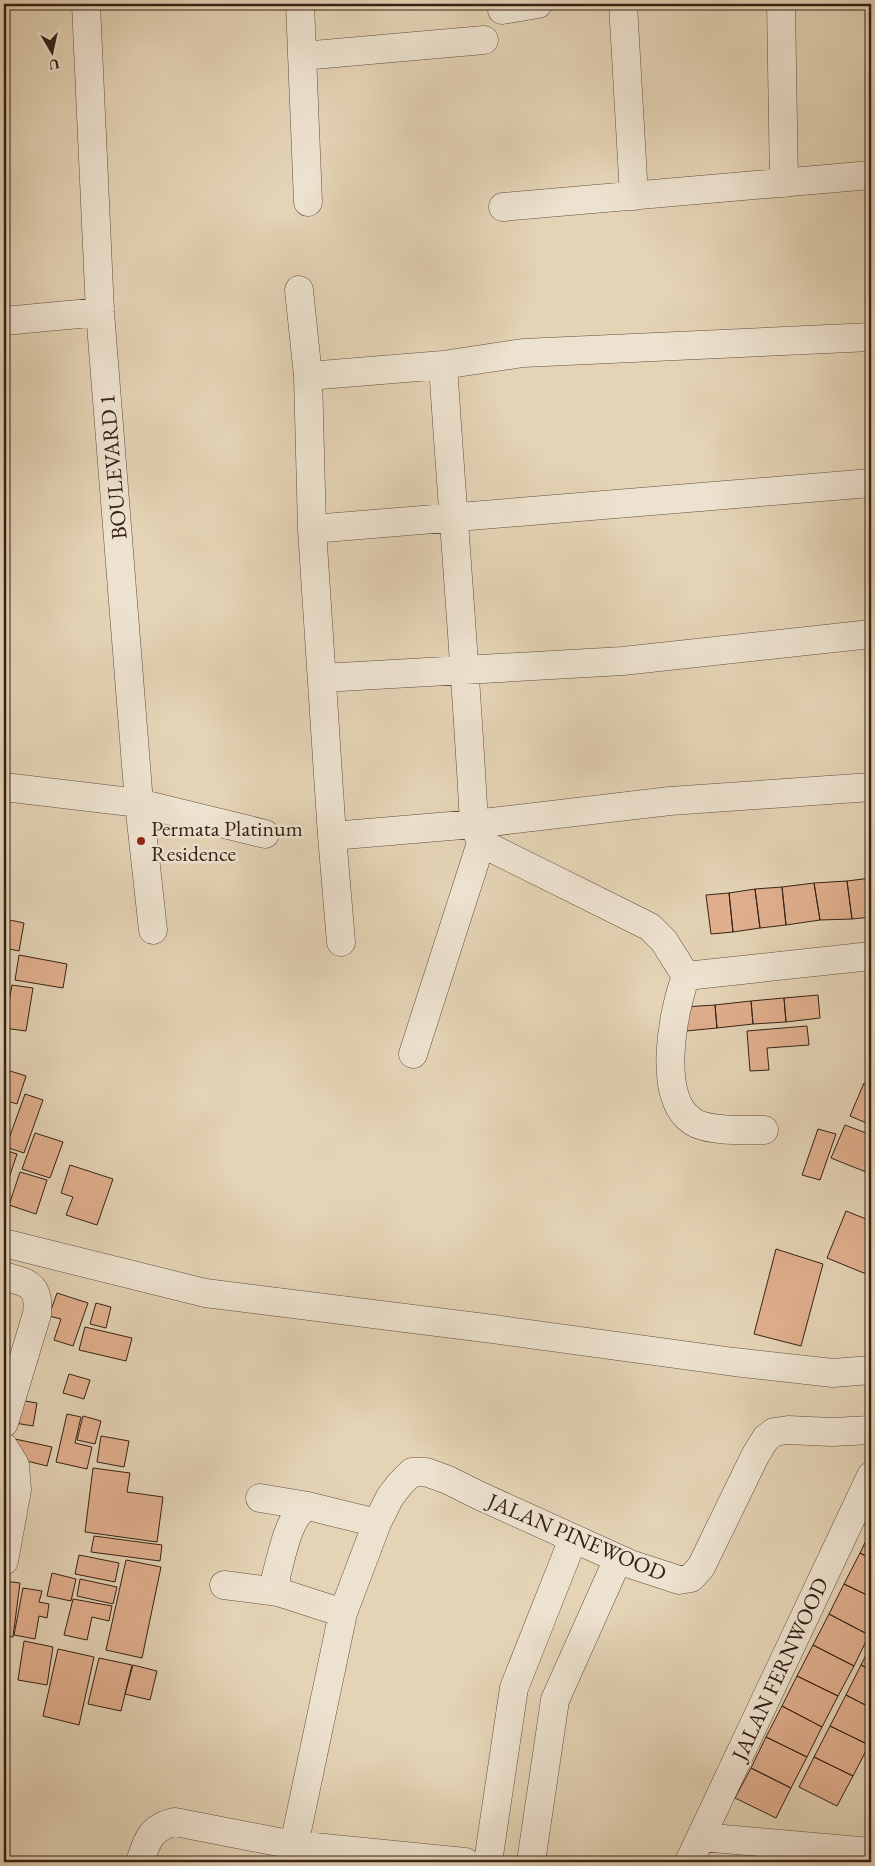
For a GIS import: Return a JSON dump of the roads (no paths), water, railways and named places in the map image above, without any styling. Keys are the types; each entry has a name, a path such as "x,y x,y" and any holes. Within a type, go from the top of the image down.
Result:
{"street":[{"name":"BOULEVARD 1","path":"86,4 100,312 140,803 153,930"},
{"path":"300,4 308,202"},
{"path":"502,10 538,4"},
{"path":"623,4 634,196"},
{"path":"781,4 784,183"},
{"path":"302,56 484,40"},
{"path":"503,207 871,175"},
{"path":"299,290 308,376 312,529 332,836 341,942"},
{"path":"4,321 100,312"},
{"path":"308,376 443,365 523,353 871,337"},
{"path":"413,1054 477,834 443,365"},
{"path":"312,529 453,519 871,483"},
{"path":"322,678 623,661 871,634"},
{"path":"4,787 140,803 265,834"},
{"path":"332,836 477,834 670,802 871,787"},
{"path":"477,834 650,927 664,941 686,976"},
{"path":"686,976 871,956"},
{"path":"686,976 679,997 670,1061 672,1085 680,1111 693,1123 722,1130 764,1130"},
{"path":"4,1243 204,1293 502,1330 734,1362 833,1373 871,1370"},
{"path":"4,1276 28,1283 34,1288 38,1304 37,1314 4,1423"},
{"name":"JALAN PINEWOOD","path":"294,1854 344,1613 377,1523 390,1497 412,1472 426,1472 448,1480 618,1559 679,1580 691,1578 701,1567 750,1465 766,1438 774,1432 788,1430 832,1432 871,1430"},
{"path":"4,1447 15,1465 17,1478 17,1490 4,1561"},
{"name":"JALAN FERNWOOD","path":"689,1862 871,1476"},
{"path":"260,1498 308,1506 377,1523"},
{"path":"278,1592 276,1576 292,1521 301,1509 308,1506"},
{"path":"488,1862 514,1688 573,1539"},
{"path":"530,1862 555,1700 618,1559"},
{"path":"224,1585 278,1592 344,1613"},
{"path":"140,1862 144,1849 154,1832 162,1825 175,1822 294,1854 465,1862"},
{"path":"702,1837 871,1852"}],"place":[{"name":"Permata Platinum Residence","path":"141,841"}]}
